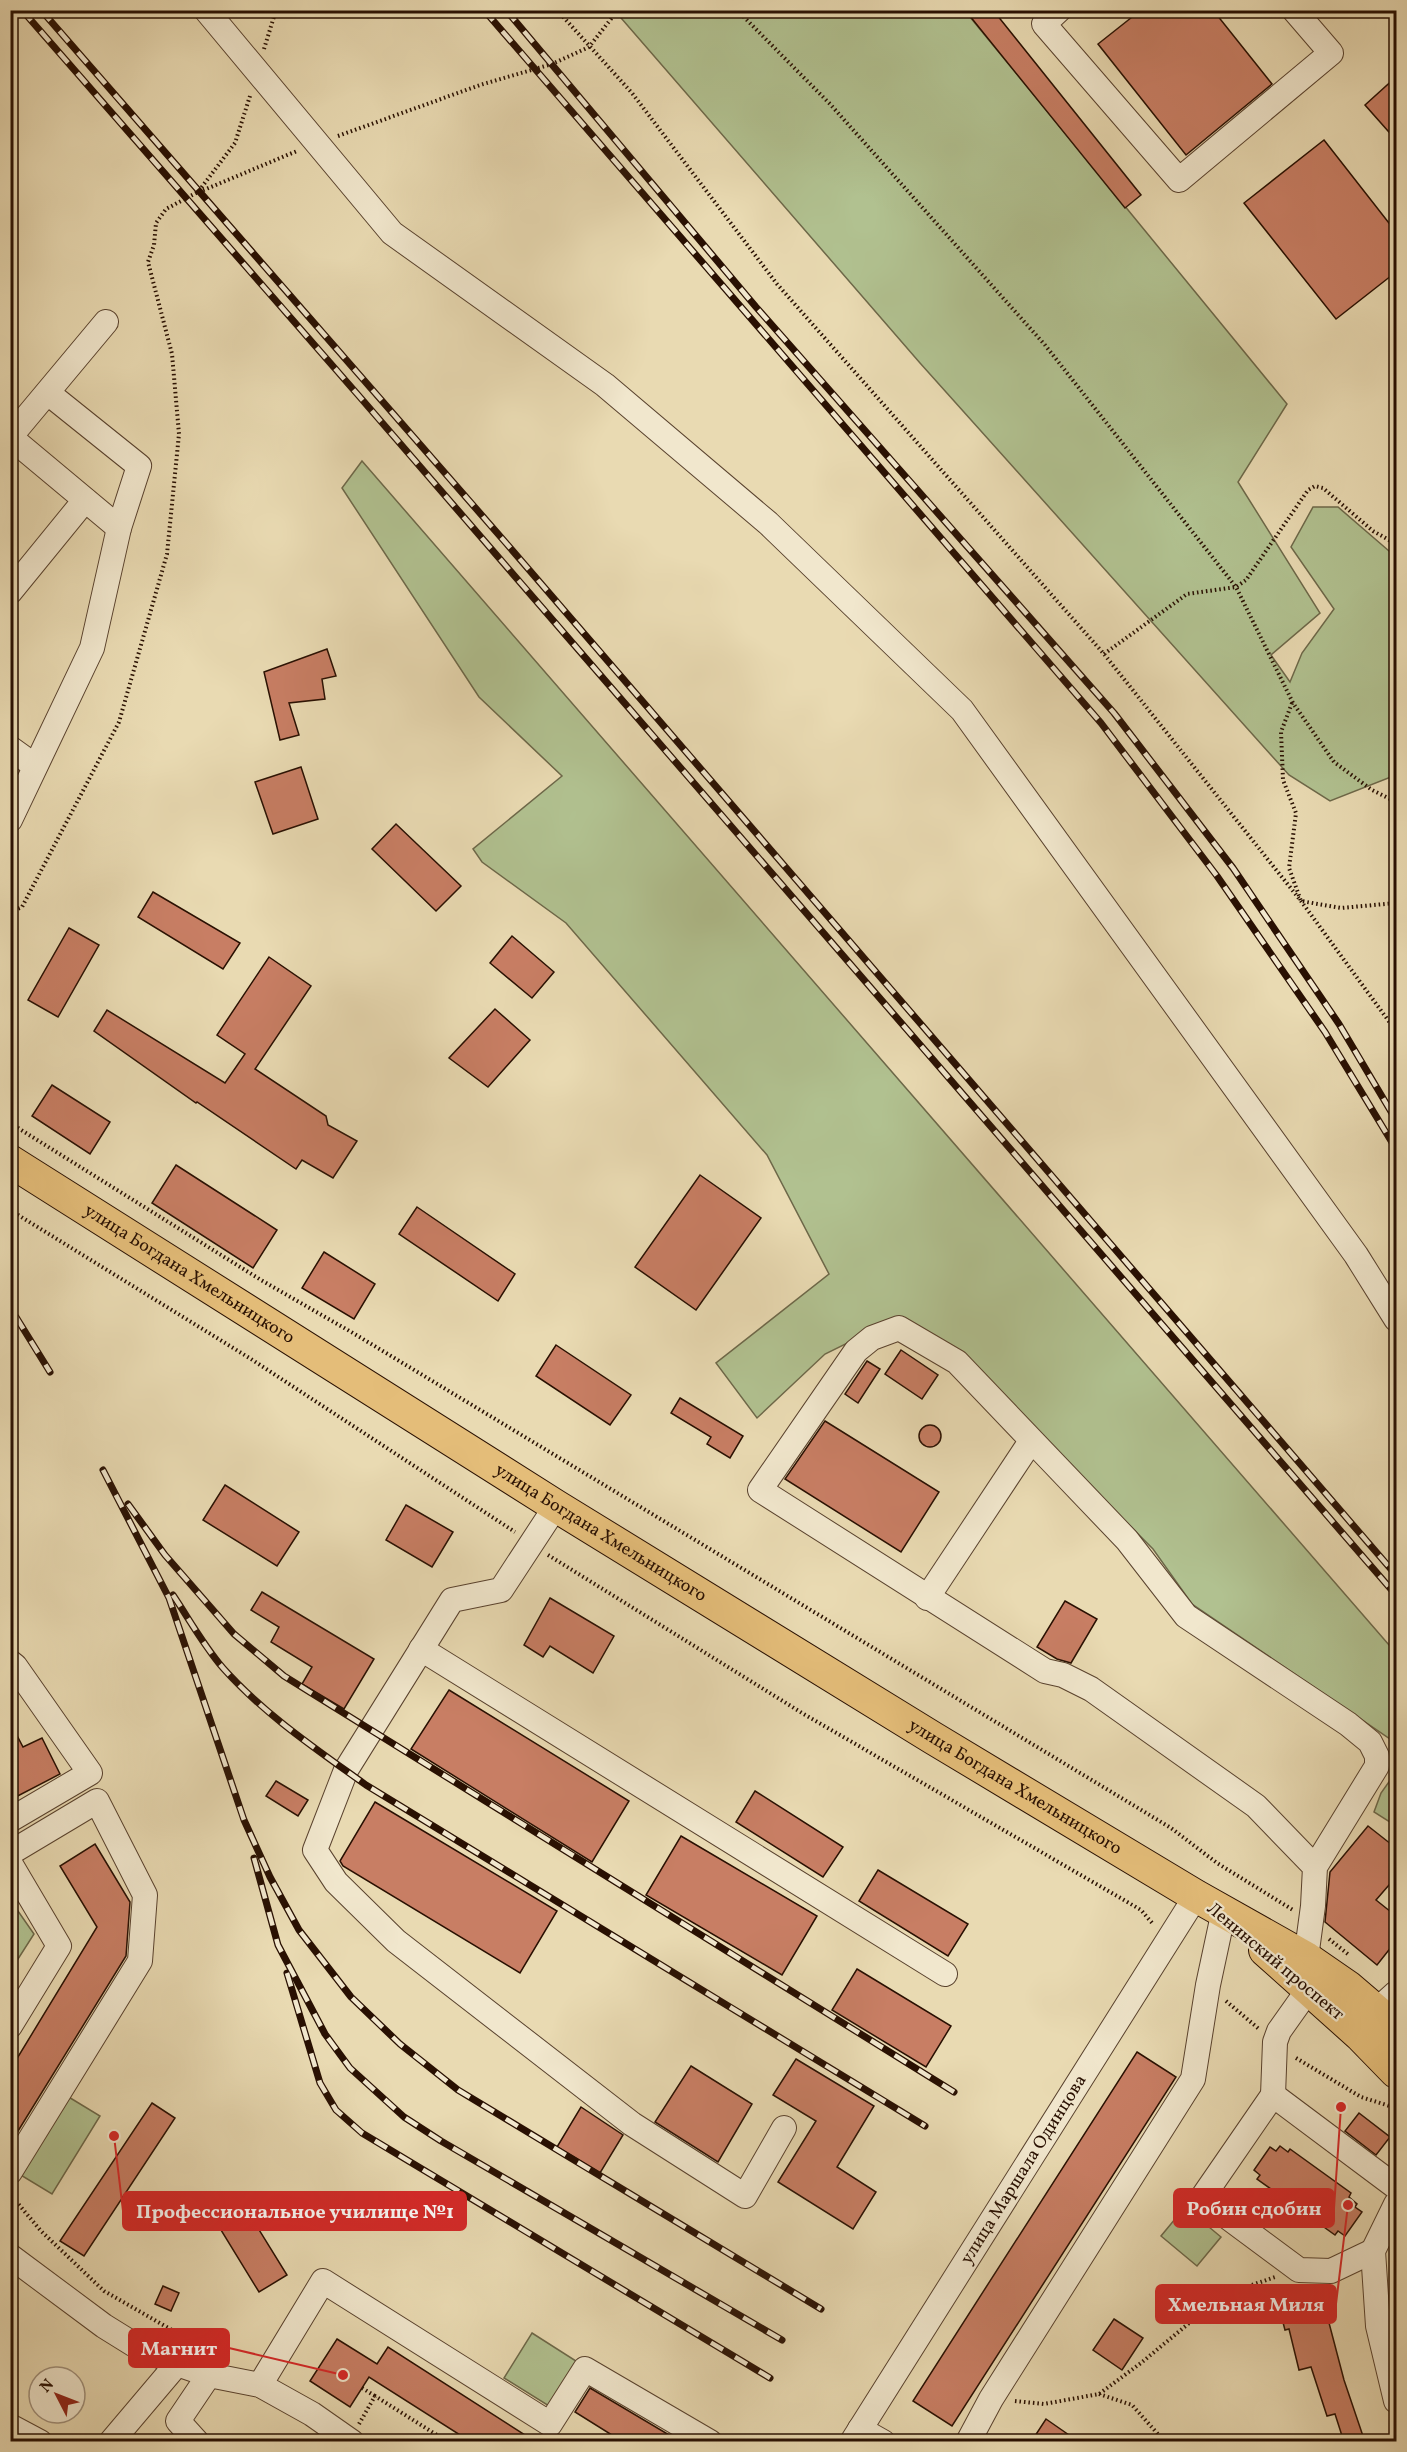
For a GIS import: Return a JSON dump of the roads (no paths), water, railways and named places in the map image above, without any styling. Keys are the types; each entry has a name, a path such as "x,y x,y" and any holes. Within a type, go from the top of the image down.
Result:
{"main road":[{"name":"улица Богдана Хмельницкого","path":"10,1161 556,1506 933,1738 1196,1896"},
{"name":"Ленинский проспект","path":"1196,1896 1312,1972 1390,2011"},
{"name":"Ленинский проспект","path":"1196,1896 1312,1972 1360,2035 1396,2072"}],"street":[{"path":"206,10 392,233 614,392 768,523 962,710 1356,1255 1396,1319"},
{"path":"1059,10 1044,24 1179,180 1331,53 1294,10"},
{"path":"106,322 10,437 119,528"},
{"path":"10,820 92,648 119,528 139,466 48,393"},
{"path":"10,592 85,500"},
{"path":"10,748 35,766"},
{"path":"1315,1867 1256,1806 1091,1689 1063,1675 1046,1671 927,1598 760,1490 856,1351 872,1338 898,1328 957,1362 1127,1540 1186,1616 1317,1703 1370,1742 1377,1755 1377,1766 1315,1867 1311,1924 1312,1972 1275,2042 1273,2095 1202,2198 1299,2270 1331,2271 1373,2251"},
{"path":"927,1598 1031,1441"},
{"path":"556,1506 501,1590 452,1600 346,1770 315,1850 336,1882 396,1941 623,2117 745,2196 784,2128"},
{"path":"421,1649 945,1974"},
{"path":"10,1662 90,1773 10,1820"},
{"path":"10,1853 97,1801 145,1895 140,1961 10,2172"},
{"path":"10,1863 58,1946 10,2026"},
{"name":"улица Маршала Одинцова","path":"856,2435 1196,1896"},
{"path":"977,2438 991,2399 1193,2079 1222,1915"},
{"path":"1273,2095 1396,2187"},
{"path":"1396,2204 1373,2251 1378,2326 1396,2401"},
{"path":"10,2256 104,2326 133,2344 177,2364 209,2375 260,2385 353,2437"},
{"path":"260,2385 323,2281 550,2433 585,2369 710,2442"},
{"path":"111,2442 177,2364"},
{"path":"197,2442 178,2421 209,2375"},
{"path":"10,2426 40,2442"},
{"path":"856,2435 883,2442"}],"railway":[{"path":"22,10 359,396 1396,1595"},
{"path":"41,10 506,543 1396,1575"},
{"path":"484,10 1101,723 1217,876 1325,1032 1396,1149"},
{"path":"506,10 756,307 1114,713 1233,868 1339,1024 1396,1120"},
{"path":"16,1317 50,1372"},
{"path":"103,1470 169,1598 244,1820 270,1877 299,1930 351,1997 400,2044 458,2090 821,2309"},
{"path":"128,1504 165,1555 234,1634 284,1676 954,2092"},
{"path":"173,1595 209,1651 239,1685 291,1730 366,1785 925,2126"},
{"path":"254,1858 278,1945 325,2034 350,2068 404,2117 441,2141 782,2340"},
{"path":"287,1973 320,2083 336,2110 362,2133 770,2378"}],"place":[{"name":"Робин сдобин","path":"1341,2107"},
{"name":"Профессиональное училище №1","path":"114,2136"},
{"name":"Хмельная Миля","path":"1348,2205"},
{"name":"Магнит","path":"343,2375"}]}
